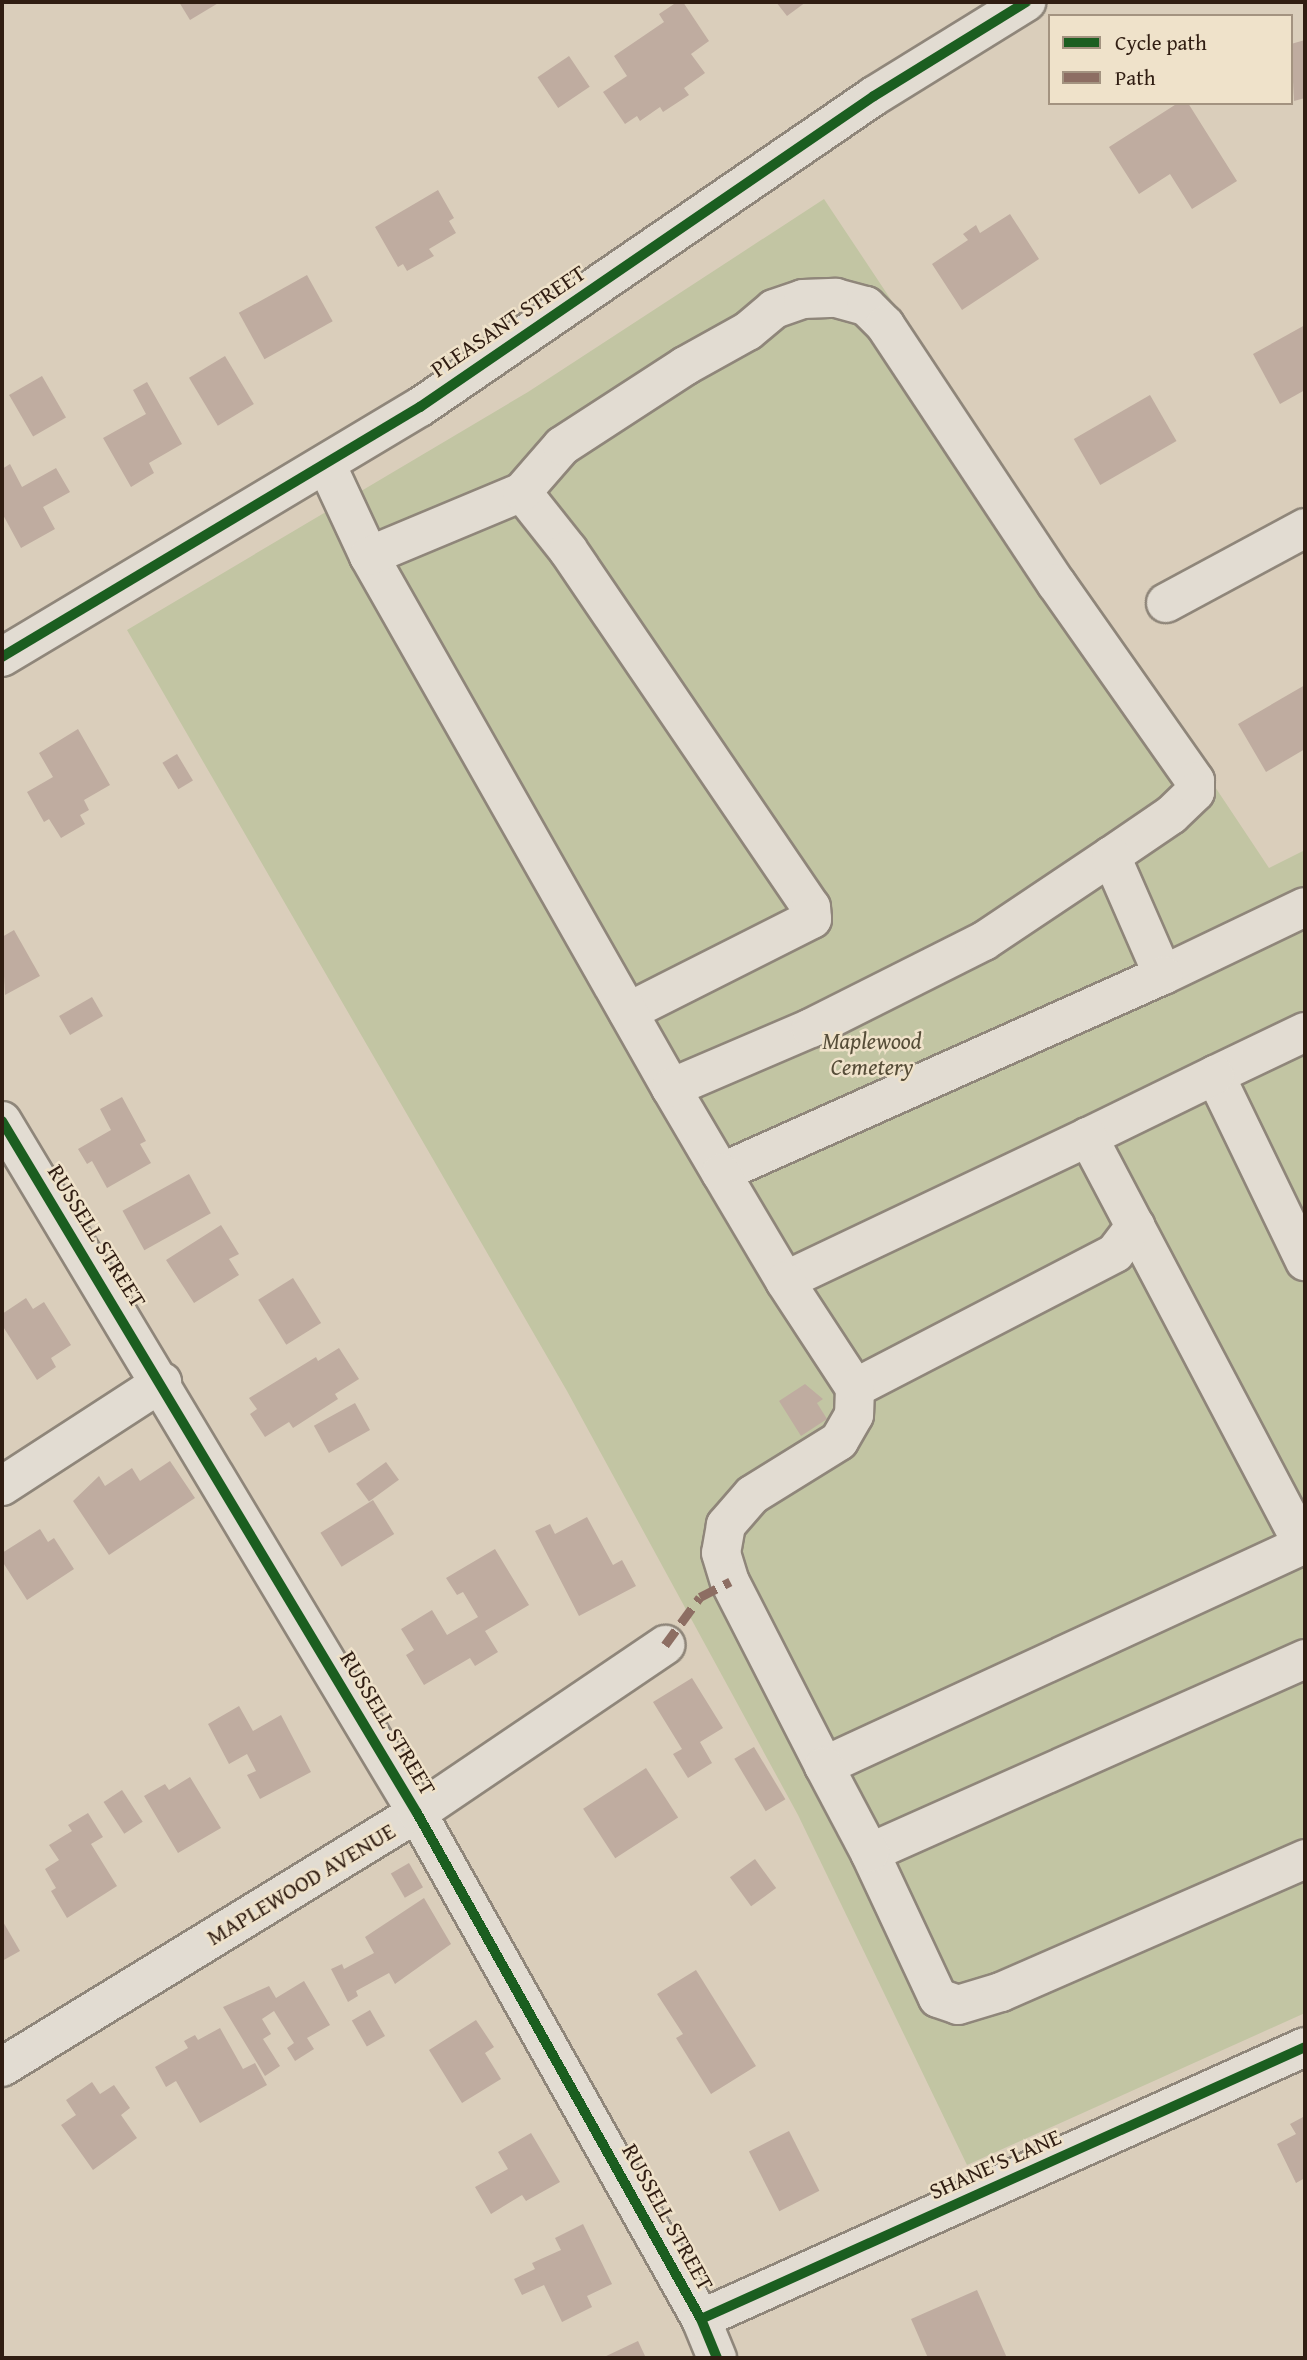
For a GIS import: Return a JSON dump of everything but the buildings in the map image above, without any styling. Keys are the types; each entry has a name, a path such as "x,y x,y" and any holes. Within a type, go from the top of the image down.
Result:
{"street":[{"path":"874,96 970,2"},
{"name":"PLEASANT STREET","path":"2,657 327,466 874,96 1026,2"},
{"path":"369,556 522,492 562,446 685,366 748,331 774,309 803,299 836,298 866,306 885,325 1063,594 1195,780 1195,792 1171,815 984,940 811,1028 671,1088"},
{"path":"327,466 369,556 671,1088 785,1280 855,1388 854,1415 839,1441 752,1494 726,1525 722,1553 730,1582 870,1853 938,1998 958,2005 1001,1992 1305,1859"},
{"path":"522,492 568,550 811,908 812,919 628,1012"},
{"path":"1166,603 1305,528"},
{"path":"1111,856 1163,975"},
{"path":"721,1173 1163,975 1305,906"},
{"path":"785,1280 1305,1032"},
{"path":"1216,1075 1305,1261"},
{"name":"RUSSELL STREET","path":"2,1121 162,1382 417,1813 701,2319 717,2358"},
{"path":"824,1766 1304,1544 1088,1137"},
{"path":"855,1388 1115,1253 1135,1226"},
{"path":"2,1486 162,1382"},
{"name":"MAPLEWOOD AVENUE","path":"2,2067 417,1813 665,1645"},
{"path":"870,1853 1305,1659"},
{"name":"SHANE'S LANE","path":"701,2319 1305,2047"}],"green space":[{"name":"Maplewood Cemetery","path":"824,199 1269,868 1305,850 1305,2013 967,2165 798,1815 567,1391 127,630 528,392"}],"marked path":[{"path":"665,1645 700,1597 730,1582"}],"cycle path":[{"path":"2,657 420,407 874,96 1026,2"},
{"path":"2,1121 417,1813 701,2319 717,2358"},
{"path":"701,2319 1305,2047"}]}
